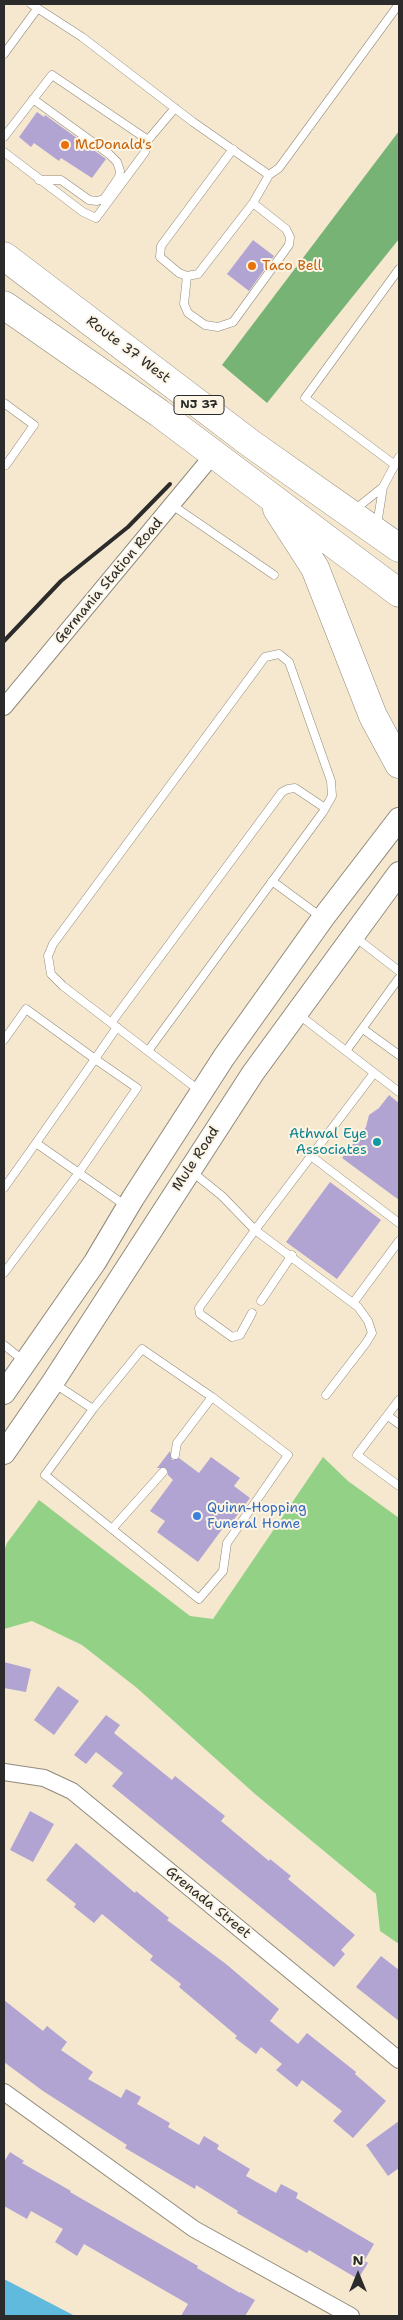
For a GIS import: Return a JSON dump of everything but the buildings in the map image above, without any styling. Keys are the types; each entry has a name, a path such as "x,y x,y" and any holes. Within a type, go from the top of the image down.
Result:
{"highway":[{"name":"Route 37 West","path":"4,256 250,444 399,548"},
{"name":"NJ 37","path":"4,306 159,413 399,592"},
{"path":"267,494 315,568 374,716 399,764"}],"main road":[{"path":"4,1393 95,1262 201,1092 323,918 399,819"},
{"name":"Mule Road","path":"4,1453 53,1382 229,1110 296,1013 399,873"},
{"path":"268,995 296,1013"},
{"path":"201,1092 229,1110"},
{"path":"25,1362 53,1382"}],"street":[{"name":"Germania Station Road","path":"4,707 213,455"},
{"name":"Grenada Street","path":"4,1772 44,1778 72,1791 399,2060"},
{"path":"4,2092 194,2229 350,2316"}],"lane":[{"path":"233,149 161,246 160,257 179,273 187,276 198,274 253,203 269,175 279,168 399,4"},
{"path":"4,54 34,6 82,37 175,108 269,175"},
{"path":"4,137 52,75 148,140"},
{"path":"33,99 109,154 116,162 120,171 119,178 104,199 97,200 89,200 61,180 39,180"},
{"path":"4,152 83,212 96,218 145,152 148,140 175,108"},
{"path":"187,276 184,304 188,313 205,325 218,327 233,322 290,245 286,229 253,203"},
{"path":"395,465 305,398 399,269"},
{"path":"4,403 34,425 4,466"},
{"path":"376,532 383,487 399,457"},
{"path":"350,514 383,487"},
{"path":"172,505 274,575"},
{"path":"148,1051 332,796 331,780 289,662 279,654 265,657 53,944 48,956 51,974 102,1016 201,1092"},
{"path":"4,1188 95,1059 114,1025 282,792 295,788 325,808"},
{"path":"272,881 323,918"},
{"path":"354,935 399,971"},
{"path":"346,1051 399,978"},
{"path":"4,1040 26,1010 137,1088 78,1174 4,1273"},
{"path":"296,1013 399,1092"},
{"path":"363,1029 399,1055"},
{"path":"252,1313 240,1335 232,1337 200,1314 199,1308 255,1230 374,1073"},
{"path":"36,1143 128,1207"},
{"path":"311,1156 399,1223"},
{"path":"189,1170 222,1196 255,1230 353,1303 368,1321 372,1333 366,1344 326,1395"},
{"path":"353,1303 399,1241"},
{"path":"261,1301 292,1256"},
{"path":"4,1345 25,1362"},
{"path":"142,1349 212,1397 288,1455 227,1543 223,1571 199,1599 45,1475 93,1409 142,1349"},
{"path":"53,1382 93,1409"},
{"path":"175,1456 177,1443 212,1397"},
{"path":"399,1400 357,1456 399,1486"},
{"path":"388,1416 399,1424"},
{"path":"112,1529 164,1472"}],"green space":[{"path":"399,131 399,239 267,403 222,365"},
{"path":"323,1457 348,1481 399,1518 399,1944 380,1931 376,1894 255,1794 137,1688 82,1645 32,1621 4,1629 4,1551 7,1543 39,1500 190,1616 213,1619"}],"water":[{"path":"4,2279 75,2316 4,2316"}],"railway":[{"path":"4,641 61,581 128,527 170,484"}],"place":[{"name":"McDonald's","path":"65,145"},
{"name":"Taco Bell","path":"252,266"},
{"name":"Athwal Eye Associates","path":"377,1142"},
{"name":"Quinn-Hopping Funeral Home","path":"197,1516"}]}
